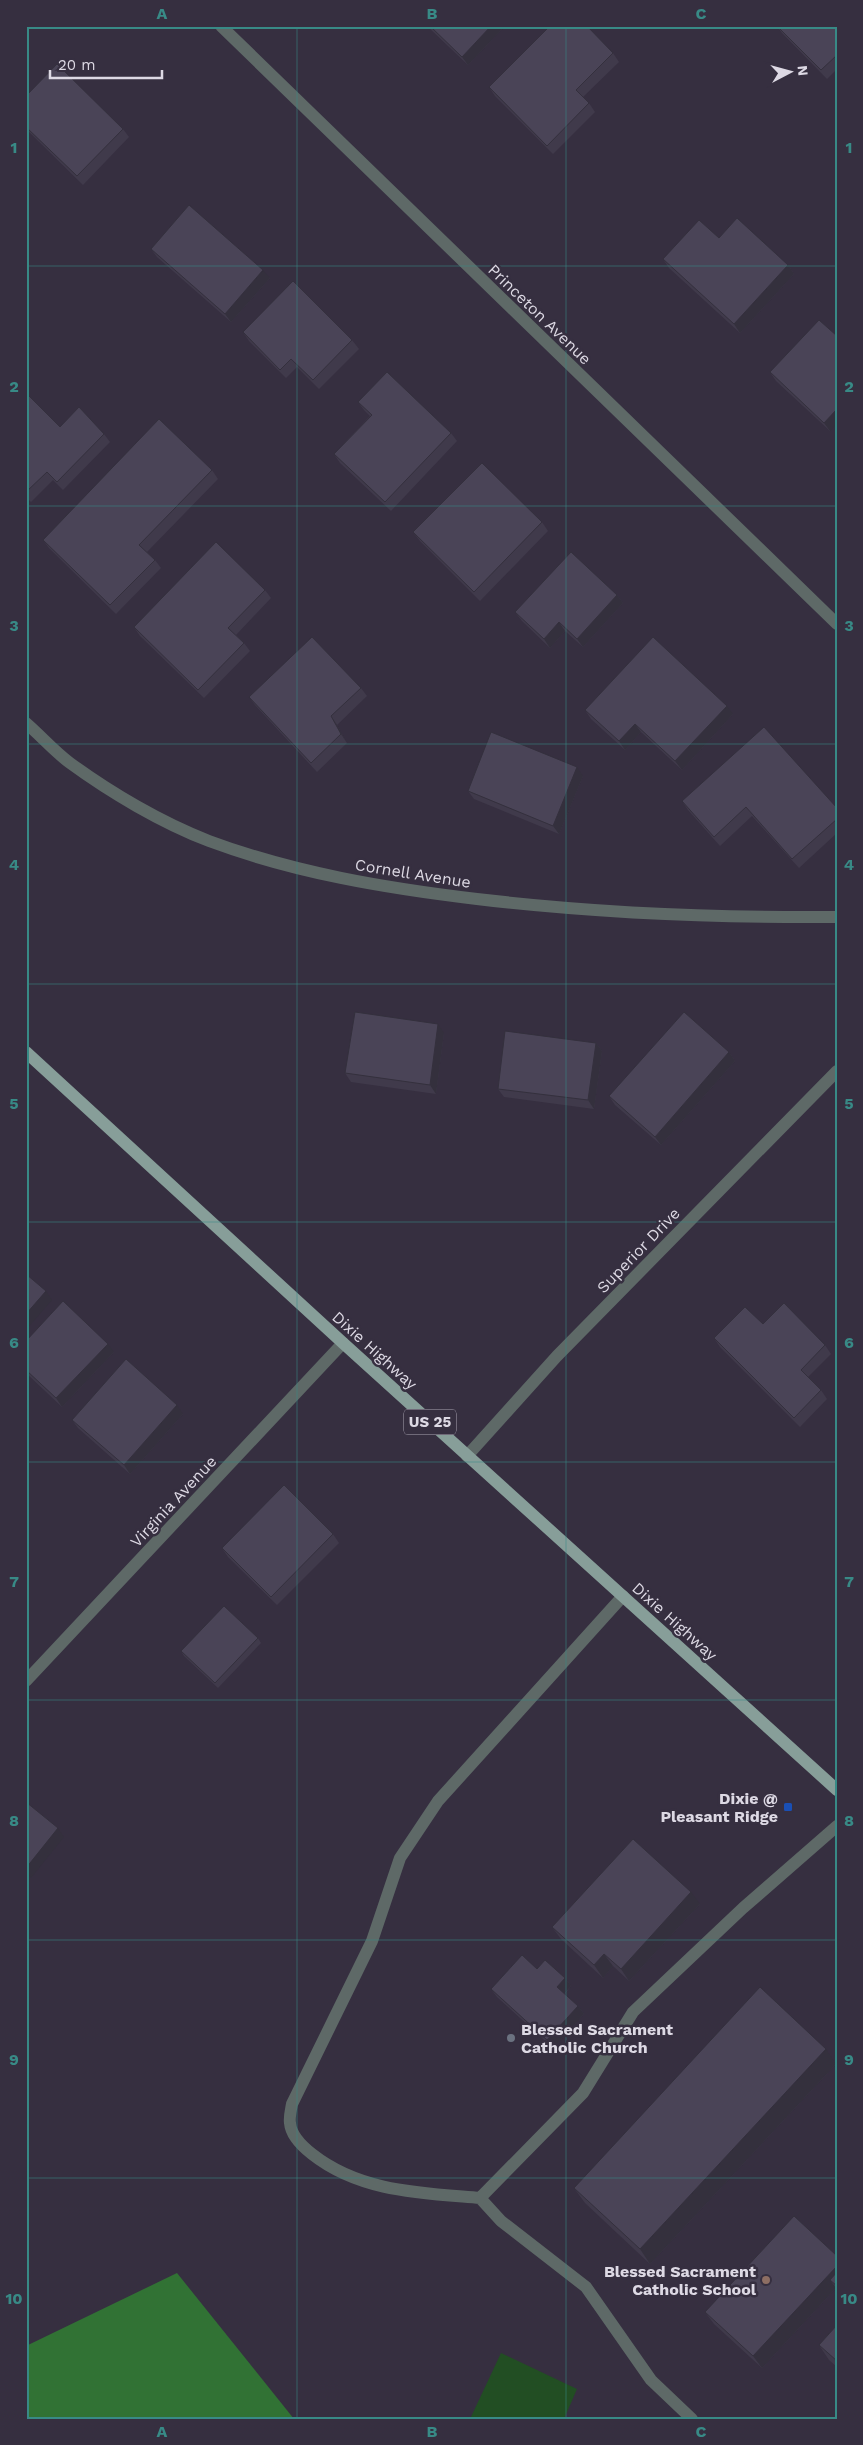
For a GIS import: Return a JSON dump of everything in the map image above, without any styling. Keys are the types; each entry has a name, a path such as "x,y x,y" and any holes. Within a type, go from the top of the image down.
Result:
{"main road":[{"name":"Dixie Highway","path":"26,1052 467,1456 837,1790"}],"street":[{"name":"Princeton Avenue","path":"221,26 837,624"},
{"name":"Cornell Avenue","path":"26,722 69,762 139,807 207,840 281,866 396,889 552,908 750,918 837,917"},
{"name":"Superior Drive","path":"467,1456 557,1356 837,1071"},
{"name":"Virginia Avenue","path":"26,1681 343,1343"},
{"path":"623,1596 438,1801 400,1858 372,1940 292,2104 290,2125 301,2145 329,2167 357,2179 396,2191 480,2198 501,2221 586,2287 650,2380 692,2419"},
{"path":"480,2198 583,2093 632,2012 743,1908 837,1826"}],"green space":[{"path":"177,2273 294,2419 26,2419 26,2346"},
{"path":"501,2353 577,2389 564,2419 470,2419"}],"building":[{"path":"430,26 491,26 462,57"},
{"path":"550,26 587,26 613,53 576,90 589,103 547,146 489,87"},
{"path":"777,26 837,26 837,55 821,70"},
{"path":"57,64 123,129 77,176 26,127 26,96"},
{"path":"189,205 263,270 225,314 151,249"},
{"path":"737,218 788,265 734,324 663,259 699,220 719,238"},
{"path":"293,281 352,340 313,380 291,359 280,370 243,332"},
{"path":"819,320 837,336 837,409 824,423 770,372"},
{"path":"387,372 451,433 385,502 334,454 372,415 358,402"},
{"path":"26,393 60,427 79,407 104,434 57,482 47,472 26,492"},
{"path":"159,419 212,470 139,545 155,560 110,605 43,540"},
{"path":"482,463 542,522 474,592 413,532"},
{"path":"216,542 265,590 228,628 244,643 198,690 134,627"},
{"path":"571,552 617,595 577,639 559,622 544,639 515,612"},
{"path":"312,637 361,688 331,716 341,734 311,763 249,697"},
{"path":"653,637 727,706 675,761 635,724 619,741 585,710"},
{"path":"764,727 837,808 837,819 792,859 746,807 714,837 682,801"},
{"path":"491,732 577,767 553,826 468,791"},
{"path":"355,1012 438,1024 430,1085 345,1073"},
{"path":"684,1012 729,1052 655,1137 609,1096"},
{"path":"505,1031 596,1043 588,1100 498,1089"},
{"path":"26,1274 46,1291 26,1314"},
{"path":"63,1301 108,1344 56,1398 26,1370 26,1341"},
{"path":"784,1303 825,1345 801,1370 821,1390 794,1418 714,1338 745,1307 763,1324"},
{"path":"126,1359 177,1405 124,1465 72,1420"},
{"path":"284,1485 333,1534 271,1597 222,1548"},
{"path":"224,1606 258,1638 215,1683 181,1651"},
{"path":"26,1802 58,1828 26,1868"},
{"path":"633,1839 691,1892 621,1969 604,1954 594,1965 552,1927"},
{"path":"522,1955 537,1969 545,1960 565,1978 557,1987 578,2006 547,2040 491,1989"},
{"path":"760,1987 826,2049 640,2249 574,2188"},
{"path":"794,2216 837,2256 837,2266 753,2356 705,2312"},
{"path":"837,2272 837,2286 830,2280"},
{"path":"837,2325 837,2361 819,2345"}],"place":[{"name":"Dixie @ Pleasant Ridge","path":"788,1807"},
{"name":"Blessed Sacrament Catholic Church","path":"511,2038"},
{"name":"Blessed Sacrament Catholic School","path":"766,2280"}]}
